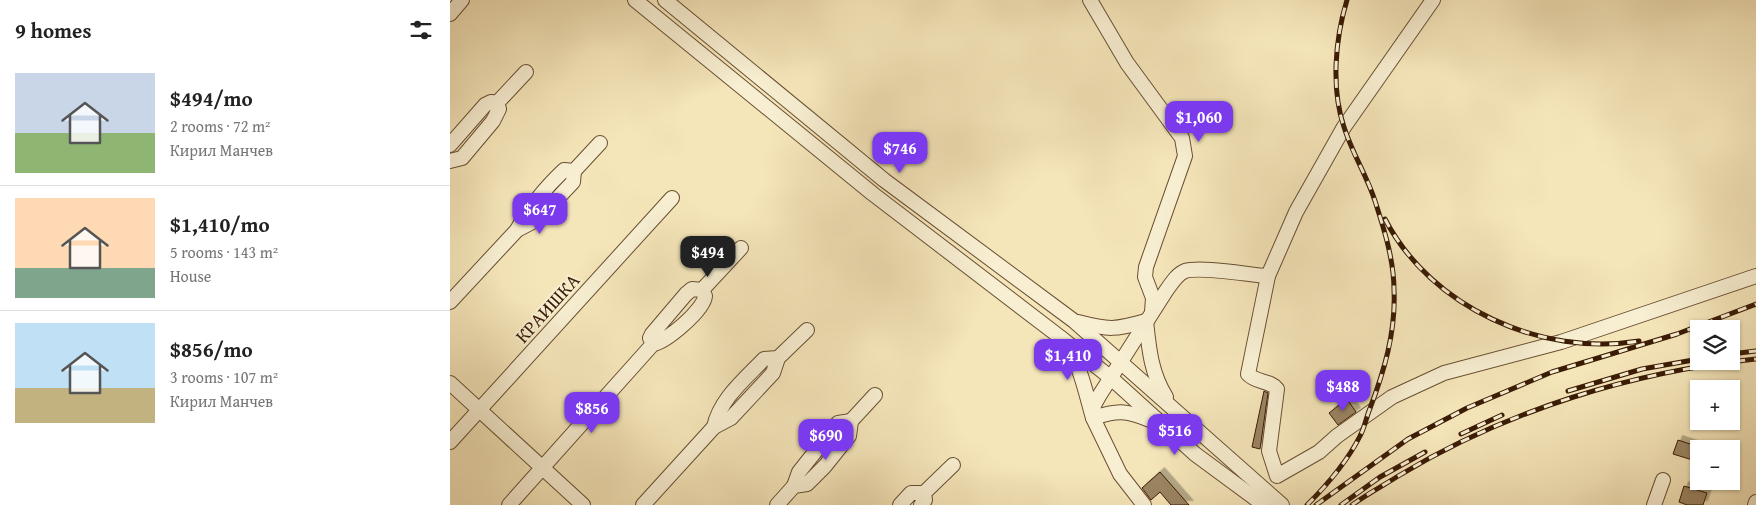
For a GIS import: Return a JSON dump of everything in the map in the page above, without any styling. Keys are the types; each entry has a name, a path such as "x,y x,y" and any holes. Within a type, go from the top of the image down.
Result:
{"street":[{"path":"450,14 462,0"},
{"path":"635,0 873,194 1111,378 1195,454 1264,505"},
{"path":"666,0 884,180 1074,321 1122,361 1282,505"},
{"path":"1090,0 1126,63 1182,138 1185,147 1185,156 1144,272 1152,298 1149,316 1150,362 1158,383 1173,408"},
{"path":"1433,0 1326,157 1296,212 1268,276 1248,374 1253,379 1274,384 1277,389 1269,452 1278,476 1319,452 1337,436 1392,397 1444,373 1561,342 1756,276"},
{"path":"497,103 526,72"},
{"path":"450,145 486,105 491,102 497,103"},
{"path":"450,161 462,158 493,121 499,109 497,103"},
{"path":"450,302 517,230 538,220 573,182 574,171 600,142"},
{"name":"КРАИШКА","path":"450,442 672,198"},
{"path":"509,505 652,344 659,343 672,334 702,304 705,296 702,290 741,248"},
{"path":"1093,418 1094,405 1149,316 1178,276 1186,271 1268,276"},
{"path":"1074,321 1107,329 1126,327 1149,316"},
{"path":"643,505 714,426 731,418 743,406 773,373 778,358 807,330"},
{"path":"1060,337 1073,355 1093,418 1116,466 1144,505"},
{"path":"450,383 584,505"},
{"path":"777,505 794,486 807,484 825,466 849,436 851,421 874,395"},
{"path":"1093,418 1110,412 1129,411 1162,426"},
{"path":"900,505 911,493 923,499 953,465"},
{"path":"1654,505 1662,480"}],"building":[{"path":"1264,391 1268,393 1260,449 1252,447"},
{"path":"1347,399 1356,412 1338,425 1329,413"},
{"path":"1678,440 1690,444 1690,459 1673,454"},
{"path":"1160,472 1189,505 1171,505 1160,492 1151,500 1142,488"},
{"path":"1684,486 1690,488 1690,490 1707,493 1703,505 1687,505 1679,502"}],"railway":[{"path":"1307,505 1343,464 1355,446 1380,382 1388,352 1393,321 1394,279 1388,245 1372,192 1344,127 1337,97 1337,47 1347,0"},
{"path":"1385,219 1405,250 1430,278 1460,301 1493,319 1528,333 1565,341 1602,344 1639,341"},
{"path":"1316,505 1408,439 1467,408 1552,372 1677,334 1756,304"},
{"path":"1740,353 1756,351"},
{"path":"1352,505 1441,452 1527,413 1617,384 1663,373 1756,359"},
{"path":"1568,391 1642,369 1690,361"},
{"path":"1461,434 1502,415"},
{"path":"1341,505 1380,477 1425,452"}]}
